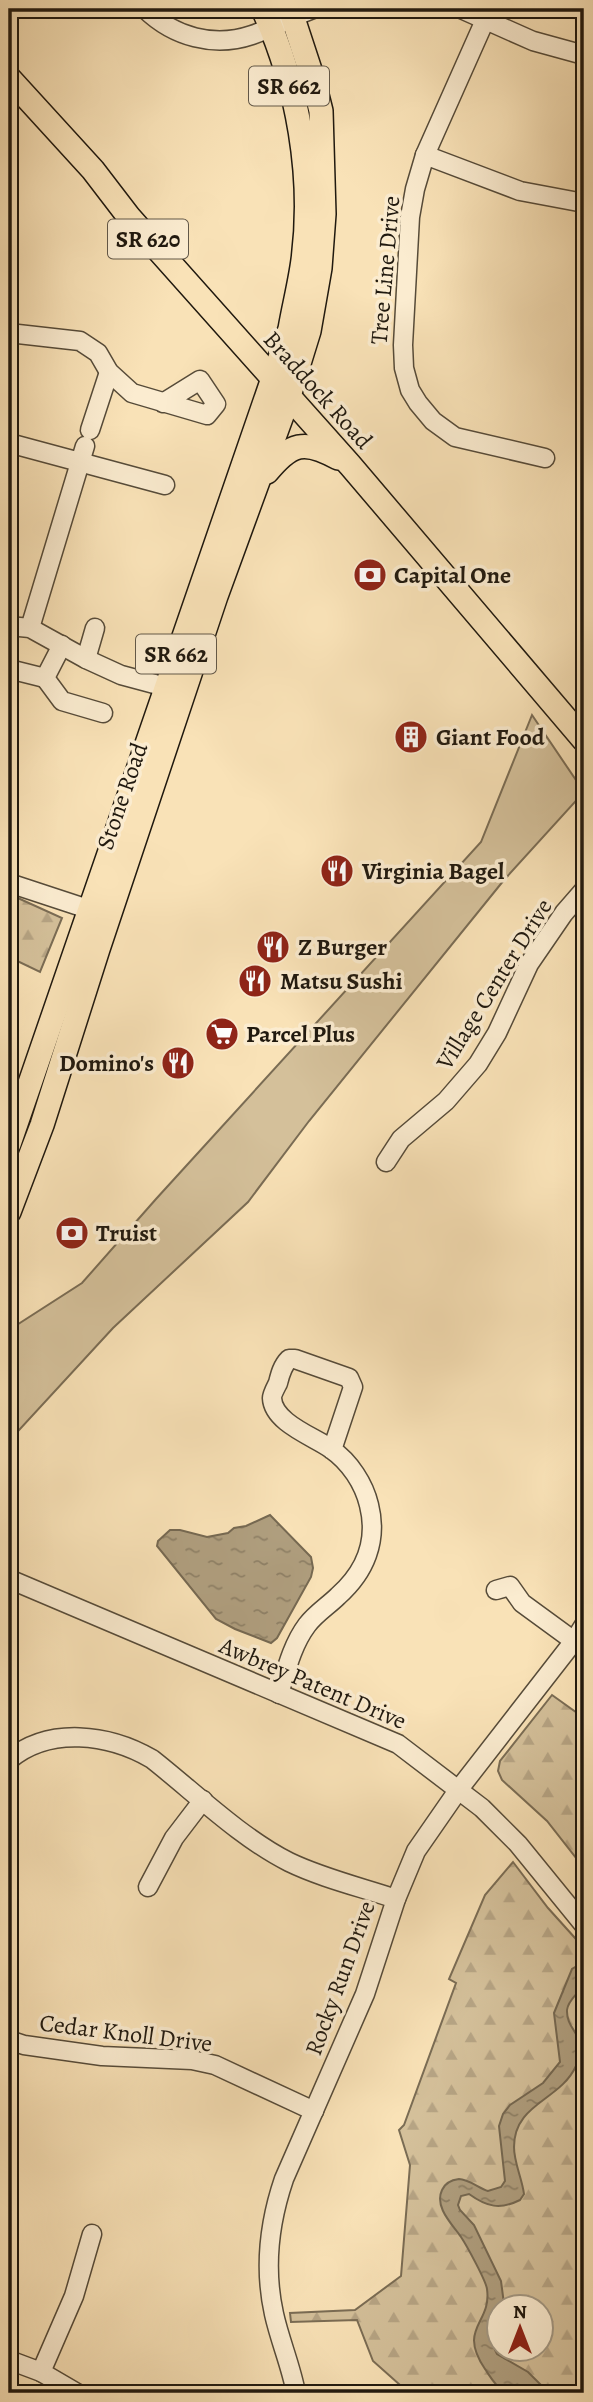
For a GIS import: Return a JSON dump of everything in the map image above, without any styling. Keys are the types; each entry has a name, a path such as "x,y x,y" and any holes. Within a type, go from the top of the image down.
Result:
{"main road":[{"name":"SR 662","path":"288,399 315,304 324,214 321,111 299,12"},
{"name":"SR 662","path":"266,18 281,54 293,102 302,146 306,198 303,260 290,329 271,378"},
{"name":"Braddock Road","path":"9,78 93,170 129,217 288,399 350,465 584,740"},
{"name":"Stone Road","path":"9,1212 43,1125 271,378"},
{"name":"Stone Road","path":"11,1131 88,909 175,690 216,596 288,399"},
{"path":"258,482 279,457 300,446 316,447 350,465"}],"street":[{"path":"145,9 175,30 207,40 231,40 252,35 266,18 299,12"},
{"path":"461,9 487,14 533,41 584,55"},
{"name":"Tree Line Drive","path":"487,14 425,155 410,217 403,357 410,390 433,421 455,437 545,458"},
{"path":"425,155 520,191 584,203"},
{"path":"9,333 80,341 98,353 109,372 132,393 163,403"},
{"path":"30,628 109,372"},
{"path":"9,443 85,446 165,485"},
{"path":"9,626 30,628 121,675 175,690"},
{"path":"86,659 95,628"},
{"path":"45,678 62,645"},
{"path":"9,669 45,678 62,701 103,713"},
{"path":"9,883 88,909"},
{"name":"Village Center Drive","path":"386,1162 401,1139 446,1101 478,1065 497,1033 529,964 546,937 584,890"},
{"path":"11,1131 43,1125"},
{"path":"279,1694 295,1644 307,1625 352,1582 364,1565 369,1551 372,1521 366,1496 357,1476 332,1450 300,1431 278,1413 272,1398 284,1364 289,1359 349,1378 353,1387 332,1450"},
{"name":"Awbrey Patent Drive","path":"9,1579 398,1744 458,1789 518,1844 584,1925"},
{"path":"496,1590 510,1586 522,1603 574,1641"},
{"name":"Rocky Run Drive","path":"296,2393 274,2316 269,2279 269,2256 277,2199 365,1994 396,1899 416,1851 458,1789 584,1625"},
{"path":"9,1760 20,1752 43,1743 78,1737 103,1739 134,1748 152,1759 259,1844 288,1861 315,1873 396,1899"},
{"path":"148,1887 174,1838 203,1800"},
{"name":"Cedar Knoll Drive","path":"9,2040 24,2045 102,2056 192,2060 215,2065 314,2110"},
{"path":"41,2372 74,2296 92,2234"},
{"path":"9,2360 41,2372 77,2393"}],"green space":[{"path":"532,715 584,792 504,880 309,1121 248,1202 113,1328 9,1441 9,1330 82,1283 481,842"},
{"path":"9,894 62,918 40,972 9,957"},
{"path":"552,1695 580,1715 584,1715 584,1868 547,1821 502,1780 498,1771 500,1761"},
{"path":"513,1862 548,1908 584,1948 584,2393 409,2393 373,2361 357,2320 291,2322 290,2313 355,2310 401,2276 410,2165 399,2130 404,2125 456,1983 449,1979 485,1895"}],"water":[{"path":"270,1515 311,1557 313,1568 311,1577 277,1638 271,1643 216,1619 157,1546 158,1541 170,1530 207,1537 228,1533 234,1528 246,1526"},
{"path":"584,1962 584,1983 567,2010 570,2024 579,2040 580,2056 569,2078 529,2111 516,2132 514,2153 524,2194 520,2200 494,2206 469,2194 461,2196 458,2205 474,2225 501,2281 503,2294 487,2294 476,2263 442,2209 440,2196 445,2185 456,2179 466,2180 488,2191 501,2187 505,2181 499,2126 510,2105 543,2083 560,2062 554,2013 572,1969"},
{"path":"484,2312 484,2364 514,2364 528,2372 547,2393 505,2393 496,2385 477,2355 474,2344 477,2326"}],"place":[{"name":"Capital One","path":"370,575"},
{"name":"Giant Food","path":"411,737"},
{"name":"Virginia Bagel","path":"337,871"},
{"name":"Z Burger","path":"273,947"},
{"name":"Matsu Sushi","path":"255,981"},
{"name":"Parcel Plus","path":"222,1034"},
{"name":"Domino's","path":"178,1063"},
{"name":"Truist","path":"72,1233"}]}
